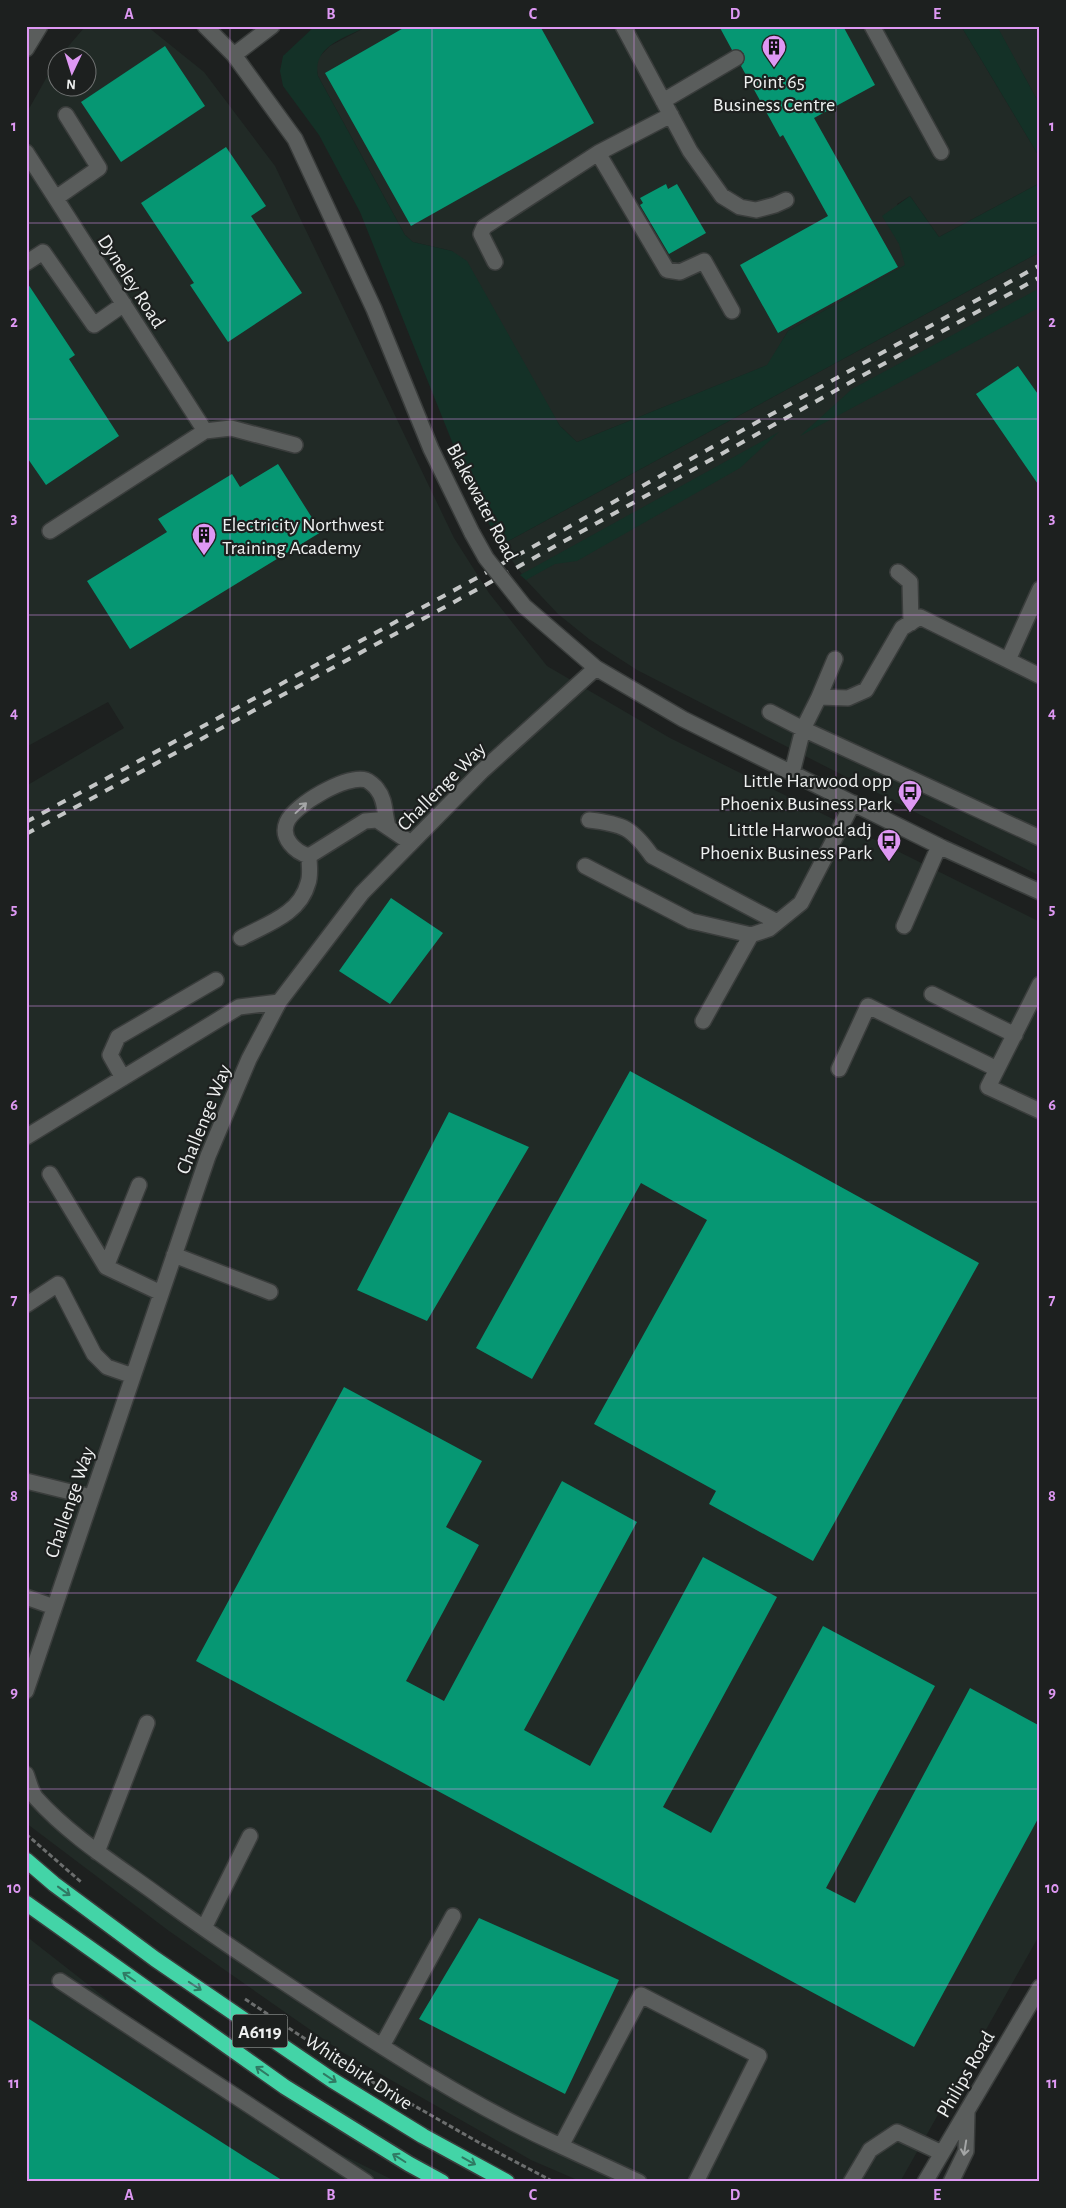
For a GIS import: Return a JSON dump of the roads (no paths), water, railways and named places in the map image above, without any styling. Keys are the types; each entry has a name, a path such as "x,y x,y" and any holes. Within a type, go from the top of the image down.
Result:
{"highway":[{"name":"Whitebirk Drive","path":"26,1860 54,1884 155,1959 332,2080 423,2136 507,2182"},
{"name":"A6119","path":"26,1903 285,2087 409,2164 442,2182"}],"street":[{"path":"26,49 40,26"},
{"name":"Blakewater Road","path":"206,26 234,56 295,139 374,309 431,449 472,533 486,558 524,606 596,668 683,719 939,846 1040,892"},
{"path":"234,56 272,26"},
{"path":"623,26 690,151 722,196 740,207 756,210 786,200"},
{"path":"872,26 941,152"},
{"path":"664,101 736,58"},
{"path":"56,198 100,168 66,115"},
{"path":"495,262 481,234 484,227 598,153 671,115"},
{"name":"Dyneley Road","path":"26,152 205,431"},
{"path":"598,153 667,270 680,272 704,261 732,311"},
{"path":"26,263 43,252 94,325 124,304"},
{"path":"50,531 205,431 231,428 295,445"},
{"path":"898,572 910,582 911,623"},
{"path":"1008,660 1040,589"},
{"path":"819,697 848,698 866,690 902,628 920,617 1040,676"},
{"path":"792,773 803,728 835,659"},
{"name":"Challenge Way","path":"26,1691 208,1156 249,1059 279,1002 362,893 482,771 596,668"},
{"path":"770,712 1040,838"},
{"path":"388,826 384,799 377,789 366,780 352,779 331,787 306,802 287,821 285,832 291,846 300,854 309,856 365,821 377,820 412,843"},
{"path":"585,866 691,921 751,935 769,929 801,903 854,804"},
{"path":"589,820 609,822 628,828 639,838 652,856 777,922"},
{"path":"904,926 939,846"},
{"path":"241,938 291,911 303,899 309,882 309,856"},
{"path":"703,1022 751,935"},
{"path":"123,1078 110,1055 118,1037 216,980"},
{"path":"1040,984 1036,1003 1015,1035 988,1087 1040,1112"},
{"path":"932,994 1015,1035"},
{"path":"26,1137 239,1007 279,1002"},
{"path":"839,1069 868,1006 998,1070"},
{"path":"50,1174 106,1267 161,1293"},
{"path":"106,1267 139,1185"},
{"path":"174,1255 270,1292"},
{"path":"26,1305 58,1284 94,1354 107,1367 133,1376"},
{"path":"26,1481 91,1497"},
{"path":"26,1597 54,1607"},
{"path":"97,1852 147,1723"},
{"path":"26,1774 34,1797 97,1852 290,1987 382,2046 516,2126 639,2182"},
{"path":"204,1928 250,1836"},
{"path":"382,2046 453,1916"},
{"path":"60,1981 366,2182"},
{"name":"Philips Road","path":"925,2182 1040,1987"},
{"path":"561,2146 641,1995 758,2056 696,2182"},
{"path":"952,2182 966,2151 967,2111"},
{"path":"851,2182 870,2150 897,2132 942,2153"}],"railway":[{"path":"26,822 473,580 1040,265"},
{"path":"26,834 478,589 1040,277"}],"place":[{"name":"Point 65 Business Centre","path":"774,68"},
{"name":"Electricity Northwest Training Academy","path":"204,556"},
{"name":"Little Harwood opp Phoenix Business Park","path":"910,813"},
{"name":"Little Harwood adj Phoenix Business Park","path":"889,862"}]}
